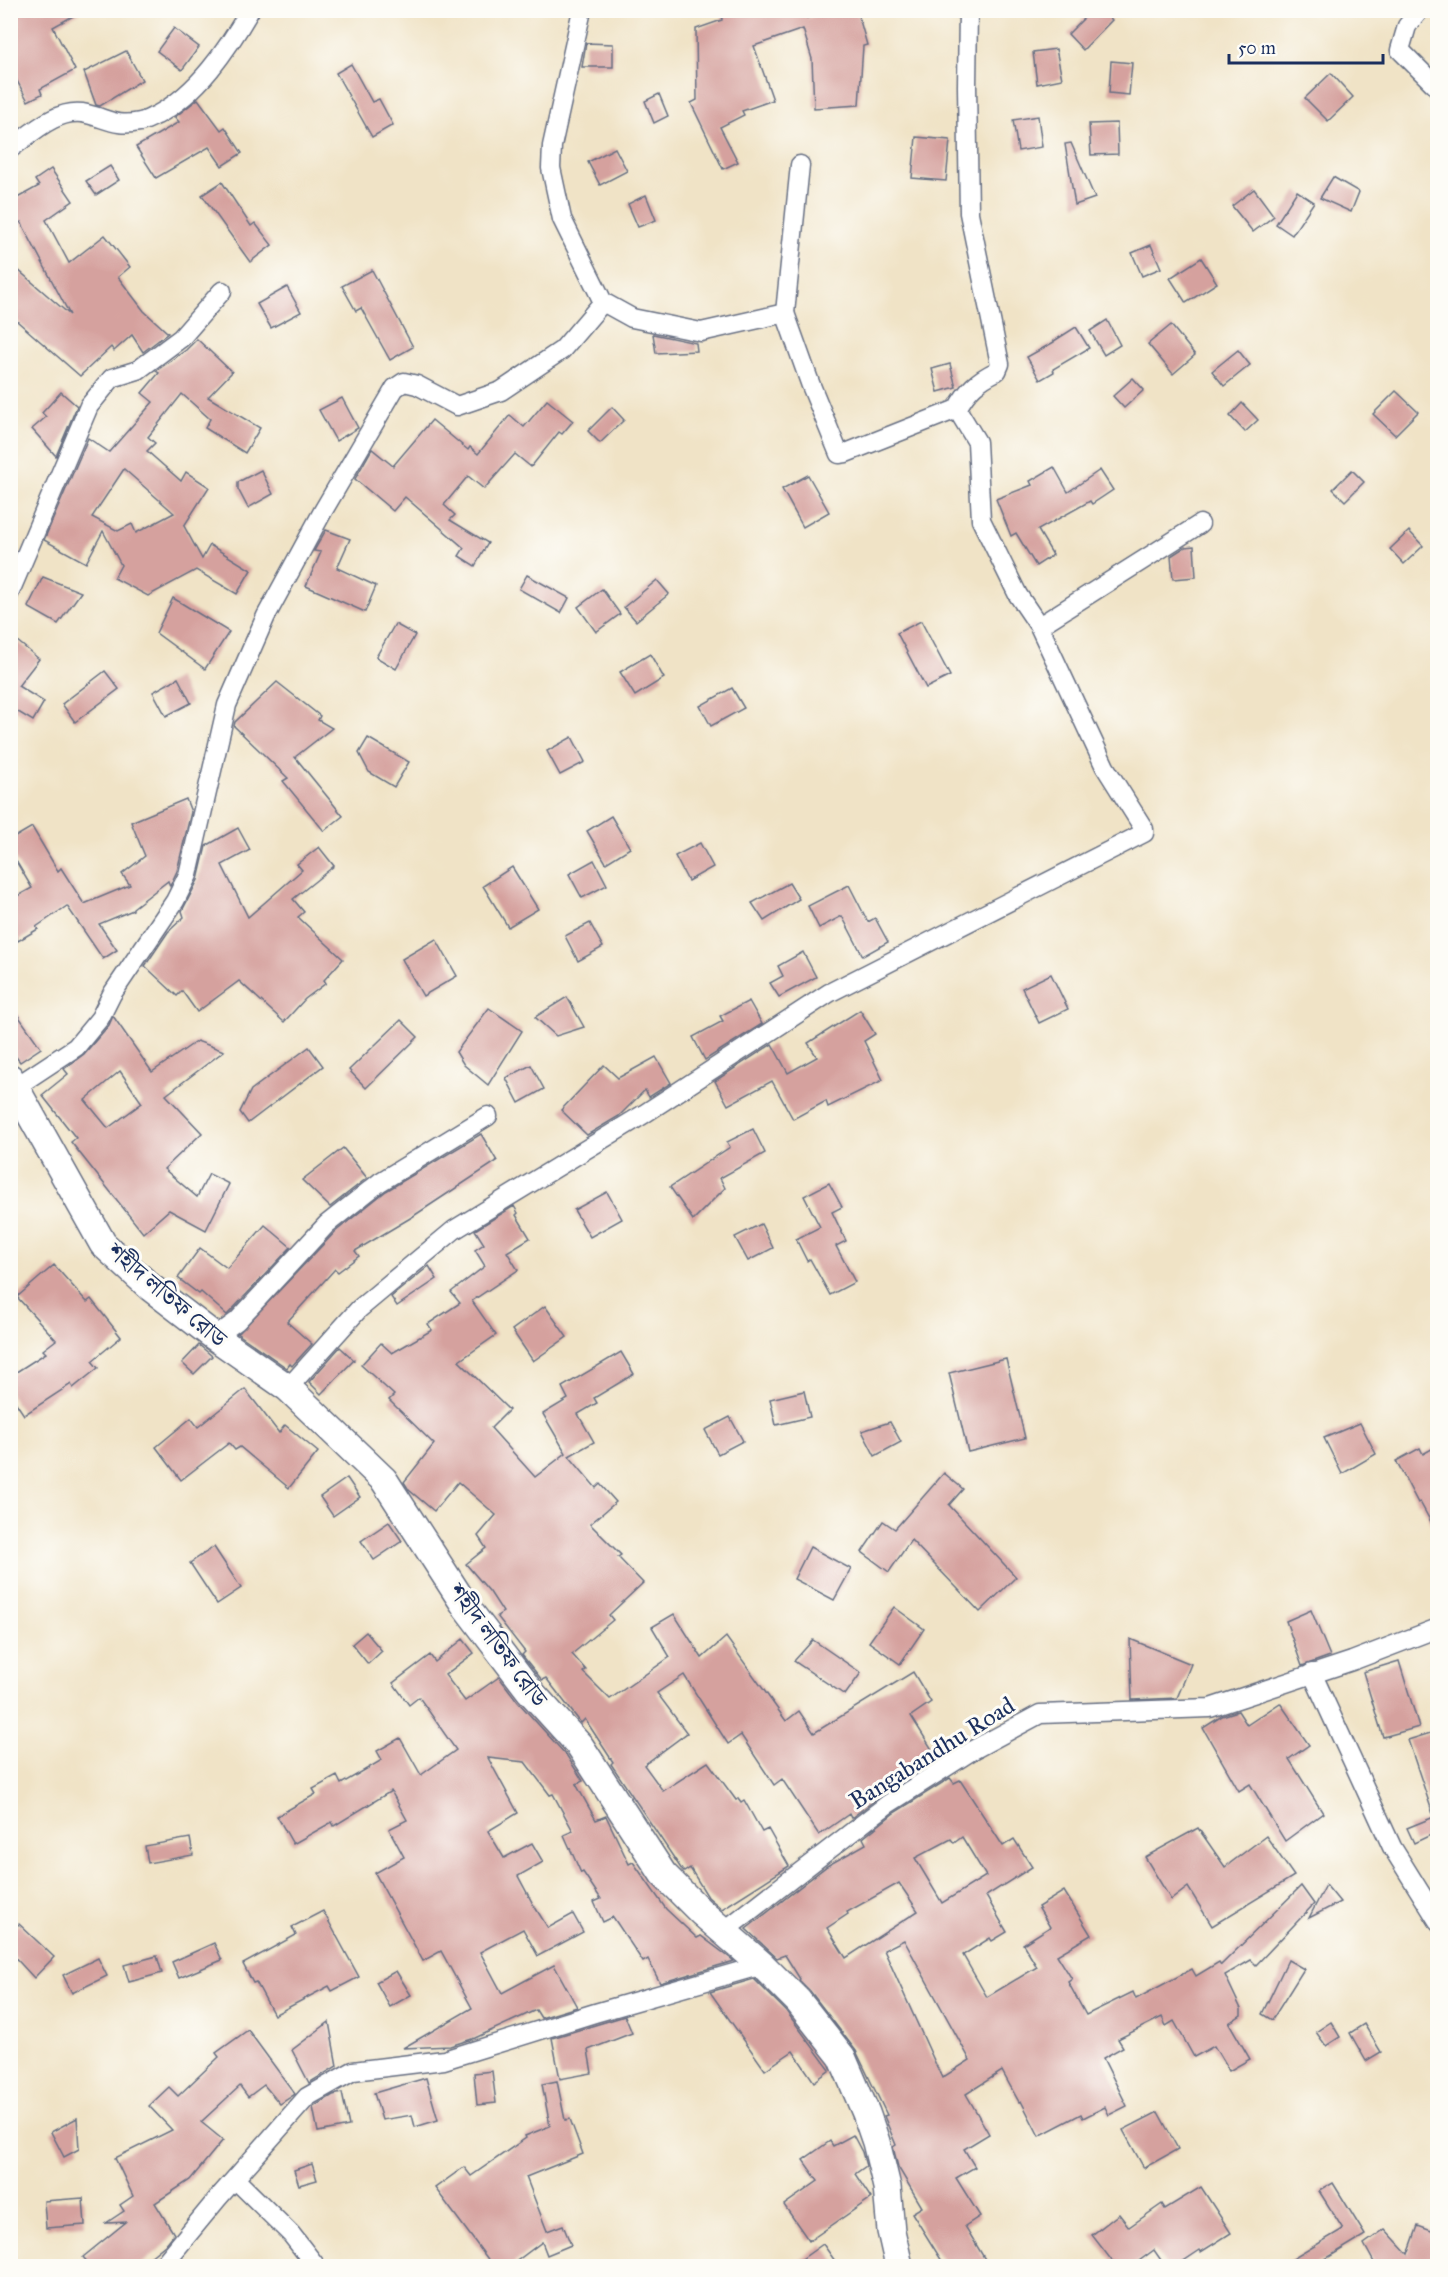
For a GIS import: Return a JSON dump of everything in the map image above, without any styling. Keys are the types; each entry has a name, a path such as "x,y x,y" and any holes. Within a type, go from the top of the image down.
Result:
{"street":[{"path":"10,149 64,114 86,114 112,124 141,122 163,111 184,98 225,51 250,10"},
{"path":"582,10 552,146 551,168 562,219 603,302 632,318 701,332 786,313"},
{"path":"800,165 786,313 810,383 839,454 846,453 957,408 964,395 980,379 997,370 1000,364 969,213 968,10"},
{"path":"1420,10 1407,26 1400,50 1437,88"},
{"path":"10,591 89,406 112,378 138,370 181,338 222,291"},
{"path":"14,1082 76,1047 99,1018 111,994 175,901 188,875 227,705 266,616 323,511 395,388 404,382 417,385 457,406 501,391 562,350 603,302"},
{"path":"288,1388 359,1309 454,1230 644,1114 829,993 1144,833 1144,829 1105,767 1038,626 1018,595 981,520 977,442 957,408"},
{"path":"1038,626 1200,524"},
{"name":"শহীদ লতিফ রোড","path":"14,1082 104,1244 150,1287 215,1337 288,1388 384,1480 466,1607 530,1691 580,1746 663,1874 798,2001 842,2057 876,2142 887,2187 891,2231 899,2266"},
{"path":"215,1337 237,1321 327,1224 380,1182 488,1116"},
{"name":"Bangabandhu Road","path":"724,1931 888,1804 973,1750 1040,1714 1210,1708 1352,1661 1437,1628"},
{"path":"1312,1673 1392,1847 1437,1921"},
{"path":"162,2266 307,2097 353,2072 444,2060 762,1965"},
{"path":"236,2180 291,2234 316,2266"}],"building":[{"path":"10,10 84,10 53,27 75,70 40,89 42,94 28,101 10,68"},
{"path":"721,10 806,10 807,18 833,10 857,10 867,45 863,46 859,105 814,108 812,59 803,29 754,46 773,100 742,111 744,115 720,127 738,162 723,169 691,103 697,100 696,29 722,20"},
{"path":"1092,10 1102,10 1112,20 1083,50 1068,34"},
{"path":"174,28 199,47 182,70 157,51"},
{"path":"586,43 613,44 613,67 582,67"},
{"path":"1056,49 1062,79 1037,84 1033,52"},
{"path":"126,51 142,80 100,106 96,105 84,72"},
{"path":"1111,61 1132,63 1129,95 1109,93"},
{"path":"351,64 372,102 379,99 393,125 372,137 336,73"},
{"path":"1331,73 1353,97 1328,121 1305,98"},
{"path":"659,94 668,116 654,123 645,101"},
{"path":"198,99 221,130 225,127 242,153 222,166 209,147 156,178 136,147 179,122 175,117"},
{"path":"1038,116 1042,147 1018,151 1013,120"},
{"path":"1117,123 1118,154 1091,155 1089,124"},
{"path":"916,137 950,140 946,181 912,178"},
{"path":"1071,143 1095,198 1075,205 1065,144"},
{"path":"615,148 627,171 600,185 588,162"},
{"path":"110,166 119,180 96,195 86,181"},
{"path":"51,169 73,201 46,220 69,263 105,235 130,267 118,277 144,311 168,333 143,352 132,335 114,351 111,347 80,376 10,315 10,263 70,315 21,222 10,228 10,202 39,186 35,180"},
{"path":"1333,177 1359,192 1351,212 1320,198"},
{"path":"222,182 251,226 255,223 272,245 250,262 202,195"},
{"path":"1254,189 1274,216 1253,232 1232,206"},
{"path":"1297,191 1314,202 1292,235 1276,224"},
{"path":"646,195 656,220 638,227 628,204"},
{"path":"1151,245 1161,268 1142,276 1132,253"},
{"path":"1201,258 1217,283 1186,303 1170,278"},
{"path":"372,270 413,347 390,360 361,308 356,311 342,286"},
{"path":"287,287 301,312 271,328 257,304"},
{"path":"1107,320 1120,345 1104,355 1090,331"},
{"path":"1171,325 1195,355 1173,374 1148,344"},
{"path":"1076,327 1089,348 1053,369 1054,372 1040,380 1027,357"},
{"path":"653,334 696,343 697,351 656,353"},
{"path":"197,339 232,372 208,397 260,428 245,453 205,428 210,419 182,394 148,437 155,443 147,451 181,481 186,472 209,487 184,526 202,559 210,545 251,570 237,594 196,570 148,596 114,578 121,565 103,531 86,563 44,540 88,438 109,452 153,402 142,393 159,373 156,371 186,350","holes":["124,469 174,513 136,533 132,524 118,531 92,517"]},
{"path":"1238,350 1250,365 1224,386 1212,371"},
{"path":"950,364 956,387 938,392 932,369"},
{"path":"1133,378 1144,390 1124,408 1113,396"},
{"path":"1396,391 1418,412 1395,435 1373,414"},
{"path":"61,392 77,406 56,456 32,429 46,417 42,413"},
{"path":"342,398 358,428 336,441 319,410"},
{"path":"547,400 573,421 562,434 559,432 531,467 515,454 484,489 468,476 444,505 455,515 450,520 488,543 475,566 459,556 464,548 405,497 393,511 355,479 372,449 393,466 432,420 468,450 470,447 478,454 510,415 524,427"},
{"path":"1242,403 1258,420 1245,432 1230,416"},
{"path":"612,407 624,420 600,443 588,431"},
{"path":"1054,467 1068,492 1100,470 1113,490 1092,504 1090,501 1038,530 1053,555 1036,566 1016,533 1011,536 996,499 1032,485 1030,481"},
{"path":"261,470 273,494 248,508 238,489 238,482"},
{"path":"1352,470 1364,482 1345,501 1333,489"},
{"path":"808,475 829,512 803,527 782,489"},
{"path":"326,530 350,539 337,568 376,586 365,612 306,586 321,552 314,551"},
{"path":"1409,531 1423,546 1404,564 1390,549"},
{"path":"1194,546 1196,577 1173,579 1171,556 1185,547"},
{"path":"527,575 569,598 561,613 519,589"},
{"path":"43,577 81,592 58,624 28,607"},
{"path":"657,580 669,594 636,621 624,607"},
{"path":"602,589 620,614 596,632 578,607"},
{"path":"173,598 229,632 205,669 156,633"},
{"path":"921,621 950,676 926,688 897,633"},
{"path":"395,624 415,635 396,669 376,657"},
{"path":"10,635 39,659 18,686 44,702 33,721 10,707"},
{"path":"650,654 664,678 635,696 620,672"},
{"path":"105,671 119,689 75,722 62,704"},
{"path":"178,678 191,703 166,716 153,692"},
{"path":"277,682 320,716 318,720 332,728 295,757 343,816 324,831 283,781 288,778 234,726 235,722"},
{"path":"732,688 744,708 711,726 700,706"},
{"path":"572,737 585,762 560,775 547,751"},
{"path":"368,738 409,762 394,787 369,772 359,753"},
{"path":"186,799 191,812 177,871 170,886 168,881 133,910 99,924 117,950 103,959 67,906 36,927 38,929 18,941 10,928 10,900 32,888 10,851 10,840 32,827 58,871 61,868 84,904 130,885 122,874 145,856 131,822"},
{"path":"611,816 630,848 606,863 587,831"},
{"path":"238,828 250,850 222,865 248,917 302,870 297,864 319,847 334,866 293,899 304,912 298,917 343,959 324,980 326,983 305,999 284,1022 239,981 197,1012 182,991 177,996 145,966 168,932 184,917 182,911 198,880 206,846"},
{"path":"700,843 713,867 688,881 675,856"},
{"path":"594,860 607,885 582,898 569,874"},
{"path":"512,867 538,909 508,927 483,886"},
{"path":"789,883 799,899 764,921 752,903"},
{"path":"849,885 868,922 875,918 888,942 863,956 842,916 819,928 808,906"},
{"path":"590,923 603,947 578,961 565,936"},
{"path":"436,939 457,976 423,996 402,959"},
{"path":"803,952 816,977 779,997 770,983 783,976 778,966"},
{"path":"1051,974 1068,1009 1039,1023 1022,988"},
{"path":"567,997 584,1027 556,1036 535,1017"},
{"path":"749,1001 762,1024 705,1060 693,1037 723,1021 720,1016"},
{"path":"10,1004 41,1048 20,1062 10,1049"},
{"path":"489,1008 522,1031 488,1085 464,1065 456,1052"},
{"path":"860,1010 875,1034 864,1041 883,1080 828,1107 826,1101 793,1119 772,1081 728,1105 715,1081 772,1044 788,1073 817,1057 808,1043"},
{"path":"113,1016 152,1072 197,1041 224,1051 166,1095 202,1133 164,1169 197,1197 209,1174 229,1184 206,1230 169,1210 143,1233 71,1142 76,1138 42,1095 68,1074 64,1069 84,1054 109,1025","holes":["120,1071 142,1103 108,1128 85,1100"]},
{"path":"401,1020 418,1037 366,1088 349,1070"},
{"path":"309,1047 323,1066 248,1123 240,1112 251,1090"},
{"path":"656,1057 671,1083 649,1097 645,1090 619,1116 587,1135 561,1110 604,1065 618,1078"},
{"path":"531,1065 544,1089 519,1103 506,1078"},
{"path":"753,1129 765,1153 720,1178 725,1188 693,1220 670,1187 730,1147 727,1142"},
{"path":"481,1134 497,1161 355,1251 359,1256 338,1272 335,1269 287,1322 312,1344 292,1366 290,1364 287,1368 238,1334 335,1232 386,1191"},
{"path":"343,1148 367,1178 330,1207 302,1180"},
{"path":"829,1183 842,1207 832,1212 846,1241 836,1246 855,1282 830,1295 810,1259 807,1261 796,1239 820,1227 804,1196"},
{"path":"607,1192 622,1219 590,1237 574,1210"},
{"path":"514,1206 518,1213 516,1215 530,1238 507,1252 518,1270 472,1301 496,1335 459,1361 509,1410 491,1428 535,1477 566,1453 543,1414 568,1399 562,1387 621,1352 634,1374 594,1398 597,1403 578,1414 594,1442 569,1456 596,1488 600,1484 616,1502 590,1524 621,1555 618,1557 643,1583 609,1615 613,1620 572,1654 586,1670 583,1672 610,1699 670,1657 652,1627 674,1614 702,1658 726,1637 786,1721 799,1711 814,1733 913,1672 931,1702 911,1716 938,1759 851,1818 849,1814 819,1835 782,1779 774,1785 741,1735 728,1744 684,1675 657,1693 687,1733 644,1765 663,1791 708,1762 736,1800 738,1798 741,1802 744,1800 762,1832 768,1829 789,1866 722,1909 708,1897 690,1868 684,1872 682,1870 611,1764 613,1762 585,1719 581,1723 546,1678 542,1680 522,1655 525,1652 497,1616 503,1612 490,1592 466,1564 486,1548 478,1536 496,1515 458,1482 434,1511 409,1490 404,1482 434,1444 389,1400 394,1395 361,1365 381,1343 392,1353 432,1330 428,1324 460,1303 451,1292 485,1266 475,1250 484,1244 475,1230"},
{"path":"761,1224 773,1248 748,1261 735,1237"},
{"path":"265,1225 291,1247 227,1315 201,1292 199,1294 178,1278 200,1248 227,1268"},
{"path":"54,1265 87,1302 91,1299 121,1337 92,1361 98,1368 73,1388 71,1384 24,1415 10,1394 10,1376 46,1353 43,1350 56,1340 17,1297"},
{"path":"429,1266 437,1279 397,1306 391,1297"},
{"path":"545,1306 567,1337 533,1361 512,1330"},
{"path":"199,1345 212,1356 194,1374 182,1363"},
{"path":"340,1347 354,1360 321,1394 309,1382"},
{"path":"1006,1359 1025,1438 968,1452 949,1373"},
{"path":"245,1389 279,1433 285,1425 318,1452 289,1488 240,1447 235,1450 229,1443 181,1480 156,1447 191,1418 198,1427"},
{"path":"804,1391 810,1417 776,1425 770,1399"},
{"path":"730,1417 743,1441 718,1454 705,1430"},
{"path":"890,1422 901,1442 875,1456 862,1431"},
{"path":"1360,1423 1376,1454 1342,1474 1324,1438"},
{"path":"1437,1446 1437,1533 1396,1461 1420,1448 1423,1454"},
{"path":"944,1473 963,1489 949,1505 1016,1577 980,1612 911,1540 889,1572 862,1552 883,1521 895,1529"},
{"path":"347,1478 360,1497 333,1516 320,1497"},
{"path":"389,1522 402,1541 374,1560 361,1541"},
{"path":"214,1547 241,1588 217,1604 190,1563"},
{"path":"810,1547 851,1569 834,1600 794,1579"},
{"path":"894,1607 924,1629 900,1664 869,1642"},
{"path":"1311,1610 1330,1656 1302,1666 1286,1621"},
{"path":"366,1632 382,1651 368,1664 352,1644"},
{"path":"463,1639 474,1653 445,1675 465,1701 499,1677 518,1702 567,1756 583,1781 576,1784 596,1820 606,1816 629,1864 633,1862 666,1909 697,1938 701,1936 734,1961 660,1983 648,1959 643,1962 613,1917 603,1922 594,1902 601,1899 583,1872 581,1873 564,1835 573,1831 553,1794 550,1795 525,1762 488,1758 518,1813 488,1831 504,1858 532,1843 543,1862 518,1876 533,1904 548,1928 573,1914 583,1932 538,1956 523,1929 480,1952 502,1993 554,1965 577,2007 541,2018 536,2010 475,2038 450,2046 403,2048 472,2008 441,1951 423,1961 375,1873 404,1857 389,1829 407,1820 391,1791 334,1826 332,1822 293,1844 277,1816 316,1794 313,1789 337,1776 341,1784 382,1760 377,1751 400,1738 421,1775 456,1750 419,1697 409,1705 393,1683 430,1655 435,1662"},
{"path":"1130,1639 1191,1664 1177,1698 1132,1700"},
{"path":"813,1640 861,1673 845,1695 794,1661"},
{"path":"1399,1661 1419,1727 1383,1737 1363,1672"},
{"path":"1280,1703 1309,1745 1289,1759 1323,1813 1285,1841 1250,1784 1239,1791 1203,1728 1222,1716 1238,1711 1247,1725"},
{"path":"1437,1731 1437,1832 1414,1843 1407,1828 1434,1817 1408,1740"},
{"path":"950,1778 954,1783 960,1780 1003,1846 1014,1839 1032,1867 986,1896 1007,1932 992,1941 990,1938 963,1955 987,1997 1037,1967 1023,1944 1050,1927 1038,1907 1064,1891 1091,1935 1057,1955 1072,1979 1068,1982 1086,2015 1133,1992 1136,1999 1192,1969 1196,1976 1219,1962 1221,1965 1301,1886 1314,1904 1256,1965 1251,1960 1225,1975 1241,2009 1241,2015 1229,2023 1250,2059 1229,2071 1214,2046 1194,2057 1174,2021 1166,2026 1162,2017 1118,2039 1123,2047 1103,2058 1127,2106 1109,2115 1105,2107 1083,2118 1081,2114 1039,2136 1002,2071 966,2094 989,2134 964,2149 975,2167 956,2178 980,2216 965,2226 989,2266 945,2266 912,2213 922,2207 898,2167 893,2147 896,2145 884,2116 887,2115 856,2051 799,1980 785,1955 777,1958 746,1929 827,1866 866,1844 863,1838 894,1813","holes":["962,1837 986,1876 942,1903 915,1858 951,1839 954,1843","899,1883 918,1911 846,1958 827,1928 848,1914 847,1912","904,1940 970,2060 942,2078 884,1950"]},
{"path":"1198,1828 1225,1867 1266,1836 1294,1876 1212,1926 1188,1887 1171,1900 1145,1857"},
{"path":"190,1838 193,1855 148,1863 145,1846"},
{"path":"1326,1885 1340,1902 1309,1918"},
{"path":"323,1911 359,1977 332,1991 329,1986 274,2015 243,1964 296,1935 292,1927"},
{"path":"19,1924 54,1957 34,1978 10,1952 10,1932"},
{"path":"214,1943 222,1960 179,1978 172,1962"},
{"path":"157,1956 162,1973 129,1982 124,1965"},
{"path":"98,1958 107,1976 72,1993 63,1975"},
{"path":"1288,1960 1304,1969 1272,2020 1262,2014"},
{"path":"396,1971 411,1995 390,2007 376,1982"},
{"path":"754,1979 786,2011 830,2070 814,2082 793,2051 765,2070 710,1992"},
{"path":"625,2016 632,2033 588,2050 592,2073 560,2079 552,2038"},
{"path":"329,2022 337,2066 309,2083 292,2050"},
{"path":"1331,2022 1340,2037 1326,2046 1316,2032"},
{"path":"1364,2024 1381,2052 1366,2061 1350,2033"},
{"path":"248,2030 295,2094 280,2104 264,2085 248,2097 240,2086 201,2122 223,2140 190,2180 155,2203 174,2234 165,2245 139,2266 91,2266 83,2257 126,2222 106,2223 124,2211 120,2205 133,2196 115,2158 172,2130 149,2106 169,2087 178,2096 219,2057 216,2053"},
{"path":"492,2071 496,2103 477,2105 474,2073"},
{"path":"426,2078 438,2120 415,2127 412,2115 382,2120 374,2093"},
{"path":"557,2081 565,2120 570,2119 583,2154 526,2177 547,2231 563,2225 571,2245 547,2255 542,2242 510,2266 493,2266 435,2188 464,2167 471,2176 526,2138 525,2136 550,2126 542,2084"},
{"path":"342,2093 349,2126 318,2132 313,2107 333,2095"},
{"path":"1158,2112 1178,2149 1144,2168 1123,2130"},
{"path":"77,2118 79,2149 64,2157 51,2132"},
{"path":"853,2135 866,2166 855,2174 871,2198 809,2241 784,2205 818,2181 803,2160 830,2141 833,2146"},
{"path":"312,2164 317,2180 299,2185 294,2170"},
{"path":"1333,2183 1365,2235 1314,2266 1281,2266 1343,2229 1319,2191"},
{"path":"1201,2187 1231,2233 1176,2266 1165,2266 1154,2250 1132,2266 1116,2266 1092,2235 1119,2214 1129,2227 1162,2204 1165,2209"},
{"path":"83,2198 85,2225 46,2228 44,2201"},
{"path":"1418,2226 1437,2233 1437,2266 1376,2266 1364,2244 1385,2229 1408,2254"},
{"path":"823,2244 835,2261 826,2266 792,2266"}]}
